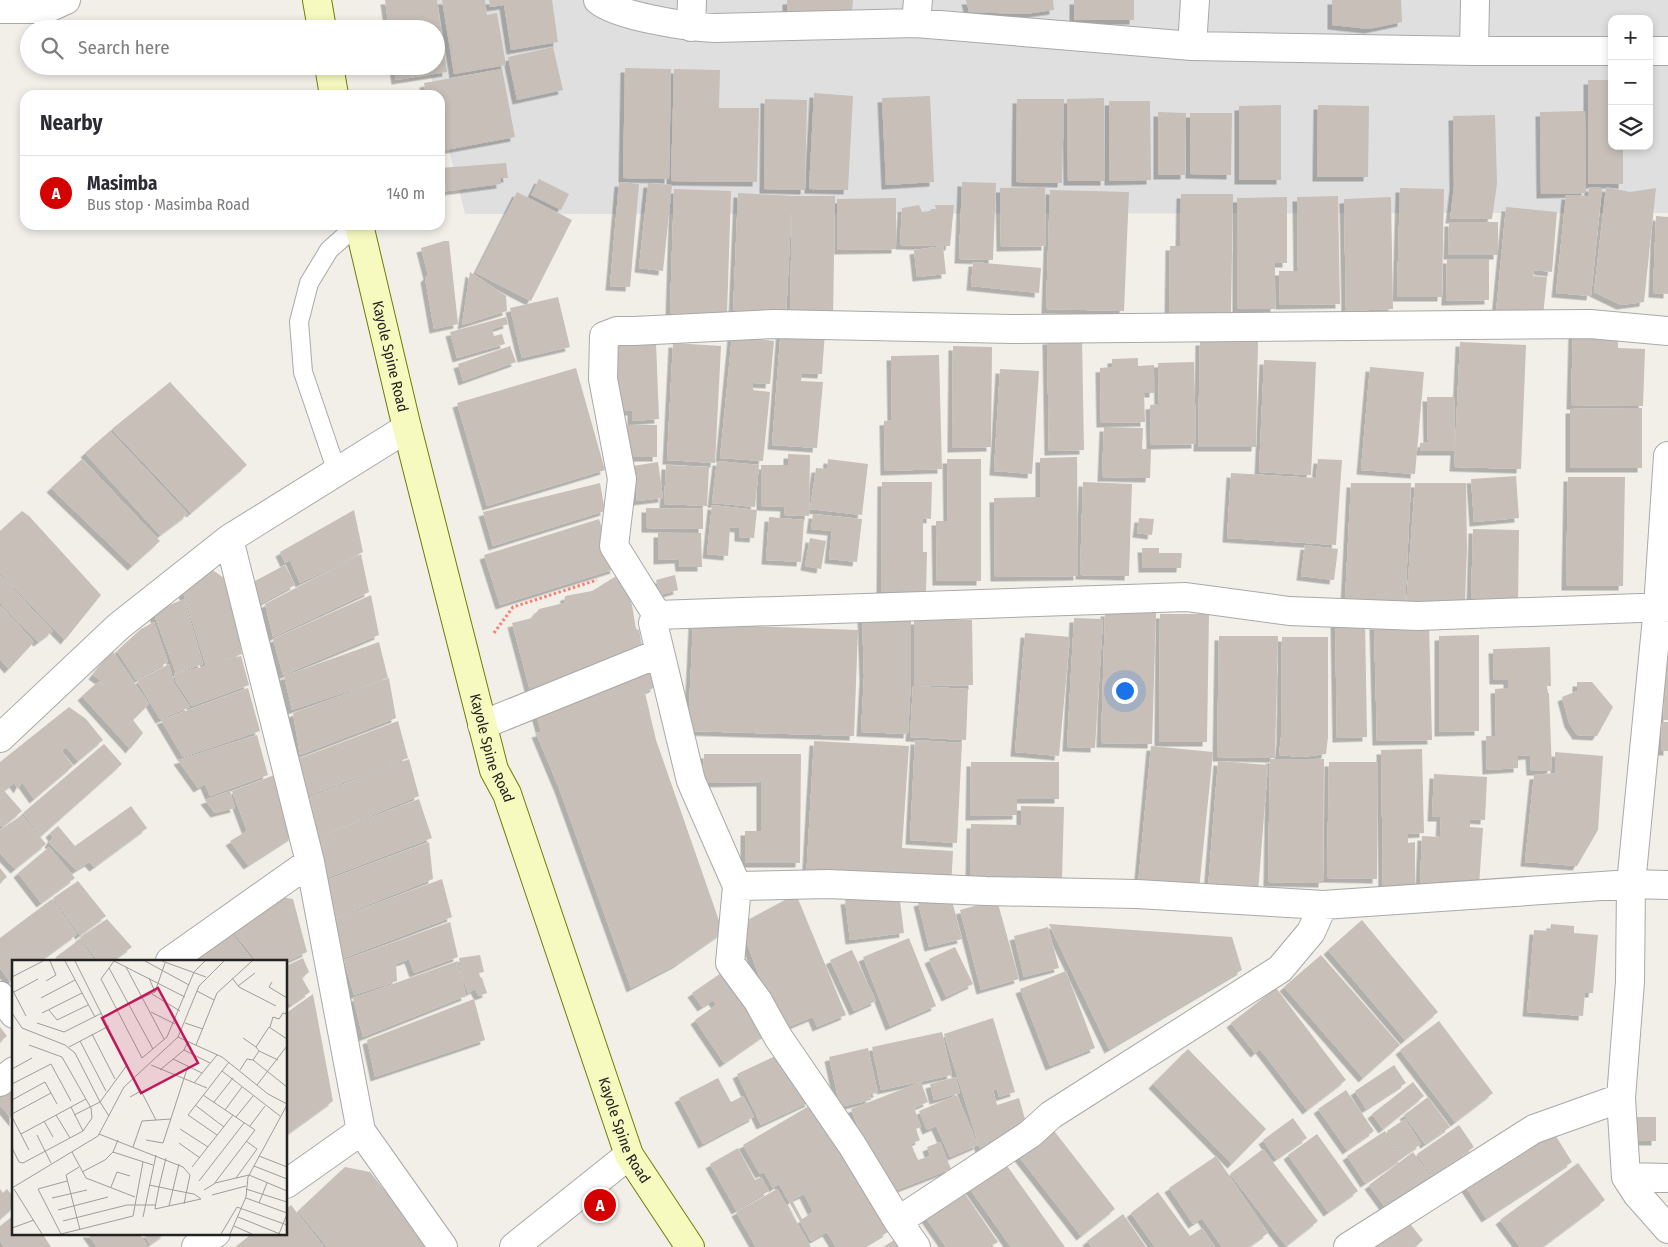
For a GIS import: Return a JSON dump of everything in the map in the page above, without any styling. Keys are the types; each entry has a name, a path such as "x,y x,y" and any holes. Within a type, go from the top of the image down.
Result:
{"main road":[{"path":"317,0 320,20"},
{"path":"331,75 333,90"},
{"name":"Kayole Spine Road","path":"359,230 406,428 494,770 507,794 629,1155 690,1247"}],"street":[{"path":"0,9 46,9 66,0"},
{"path":"598,0 602,4 626,13 691,27 714,28 917,11 1192,46 1474,51 1608,51"},
{"path":"691,27 692,0"},
{"path":"1192,46 1195,0"},
{"path":"1474,51 1475,0"},
{"path":"1653,51 1668,51"},
{"path":"657,615 614,546 622,479 603,379 604,336 617,331 774,324 1013,329 1590,324 1668,331"},
{"path":"0,738 119,626 229,539 406,428"},
{"path":"1668,456 1663,607 1631,884 1630,982 1621,1098 1626,1177 1668,1229"},
{"path":"229,539 310,862 361,1131 444,1247"},
{"path":"657,615 1186,597 1289,611 1418,616 1663,607"},
{"path":"657,615 653,623 691,780 737,886 730,963 758,1001 778,1037 852,1144 898,1221 916,1247"},
{"path":"482,724 660,653"},
{"path":"171,960 310,862"},
{"path":"737,886 828,884 986,891 1137,894 1323,905 1631,884 1668,885"},
{"path":"898,1221 1030,1134 1051,1115 1280,969 1311,932 1323,905"},
{"path":"0,996 12,1011"},
{"path":"0,1082 12,1073"},
{"path":"1348,1247 1534,1129 1621,1098"},
{"path":"288,1183 361,1131"},
{"path":"514,1247 629,1155"},
{"path":"1626,1177 1668,1178"},
{"path":"196,1247 215,1234"}],"lane":[{"path":"337,472 303,372 299,322 309,283 329,250 352,230"}],"path":[{"path":"491,636 513,607 601,579"}],"shaded area":[{"path":"412,0 1668,0 1668,213 465,214 445,133 445,90 435,90 430,75 445,75 445,20 429,20"}],"building":[{"path":"385,0 437,0 440,20 388,20"},
{"path":"442,0 485,0 487,15 497,13 506,65 454,74"},
{"path":"489,0 552,0 558,42 511,50 504,5 490,7"},
{"path":"787,0 853,0 852,11 787,13"},
{"path":"966,0 1053,0 1054,10 1025,14 969,12"},
{"path":"1074,0 1134,0 1134,20 1074,20"},
{"path":"1332,0 1401,0 1402,22 1369,29 1332,25"},
{"path":"553,47 563,90 517,100 508,57"},
{"path":"625,68 671,69 669,179 623,178"},
{"path":"502,69 515,137 445,150 445,90 425,90 424,83"},
{"path":"674,69 720,70 719,108 759,108 757,182 671,181"},
{"path":"395,75 428,75 396,80"},
{"path":"1588,80 1608,80 1608,150 1623,150 1623,184 1588,184"},
{"path":"814,93 853,96 848,190 809,189"},
{"path":"930,96 934,182 886,185 882,98"},
{"path":"1104,98 1105,181 1068,181 1067,99"},
{"path":"765,99 807,100 805,190 764,189"},
{"path":"1017,99 1064,99 1062,183 1016,182"},
{"path":"1109,101 1150,101 1151,180 1109,181"},
{"path":"1281,105 1281,180 1239,180 1239,106"},
{"path":"1318,105 1369,106 1368,177 1317,177"},
{"path":"1585,111 1586,193 1541,194 1540,112"},
{"path":"1158,112 1186,113 1185,175 1158,175"},
{"path":"1190,113 1232,113 1231,175 1190,174"},
{"path":"1495,115 1497,184 1492,219 1450,219 1454,186 1453,116"},
{"path":"506,163 508,178 500,178 501,184 445,191 445,168"},
{"path":"539,179 569,194 561,210 531,195"},
{"path":"619,182 639,184 630,287 610,286"},
{"path":"962,182 996,183 993,260 959,259"},
{"path":"648,183 672,185 663,271 639,268"},
{"path":"1045,187 1046,246 1001,247 1000,188"},
{"path":"1589,187 1602,188 1591,296 1556,293 1566,195 1588,196"},
{"path":"1606,187 1630,192 1656,188 1644,302 1621,305 1594,292"},
{"path":"1400,188 1444,189 1442,297 1397,297"},
{"path":"674,189 731,191 727,315 670,313"},
{"path":"1050,190 1129,192 1124,311 1046,309"},
{"path":"517,192 572,220 531,301 476,273"},
{"path":"738,193 835,196 833,319 790,318 792,199 786,316 733,314"},
{"path":"1181,194 1233,194 1231,316 1169,315 1170,246 1180,246"},
{"path":"1338,196 1340,304 1280,305 1279,271 1298,271 1297,197"},
{"path":"1287,197 1287,263 1275,263 1275,309 1237,309 1237,198"},
{"path":"1391,197 1393,309 1346,311 1344,199"},
{"path":"896,198 896,249 837,250 837,199"},
{"path":"919,205 922,212 936,210 935,205 954,205 950,246 900,245 902,208"},
{"path":"1506,207 1557,212 1552,272 1534,270 1533,276 1547,277 1543,316 1496,312"},
{"path":"1656,216 1668,217 1668,294 1653,293"},
{"path":"1449,222 1498,222 1498,255 1448,255"},
{"path":"449,241 458,324 434,329 425,278 428,275 421,248"},
{"path":"943,246 946,274 917,277 914,250"},
{"path":"1447,259 1489,259 1489,300 1446,301"},
{"path":"973,262 1041,268 1039,293 971,286"},
{"path":"470,272 506,296 507,311 462,325"},
{"path":"558,297 570,347 522,358 510,308"},
{"path":"506,317 508,324 492,329 494,336 502,334 505,344 457,358 450,332"},
{"path":"781,327 825,331 822,374 802,373 801,381 823,382 817,448 772,445"},
{"path":"1573,330 1618,331 1618,348 1645,349 1643,406 1571,405"},
{"path":"732,336 774,341 770,384 753,383 753,390 770,392 763,461 720,458"},
{"path":"1082,339 1084,450 1049,451 1047,340"},
{"path":"1200,341 1258,341 1256,447 1198,447"},
{"path":"1460,342 1526,345 1521,469 1454,467 1455,451 1420,451 1420,443 1428,442 1427,397 1454,397 1455,449"},
{"path":"656,343 659,419 632,421 632,411 618,411 616,345"},
{"path":"673,343 721,346 715,463 667,460"},
{"path":"510,346 516,362 463,381 458,364"},
{"path":"953,346 992,347 991,447 952,448"},
{"path":"939,355 942,469 885,471 884,421 892,420 891,356"},
{"path":"1138,358 1138,366 1154,365 1154,393 1144,393 1145,422 1101,423 1100,368 1112,367 1112,359"},
{"path":"1264,360 1316,362 1311,475 1259,472"},
{"path":"1194,362 1196,444 1151,445 1150,405 1159,404 1158,363"},
{"path":"1370,367 1424,372 1415,474 1361,470"},
{"path":"576,368 605,470 487,506 457,403"},
{"path":"1000,369 1039,371 1032,474 994,471"},
{"path":"170,382 247,465 191,513 112,429"},
{"path":"1642,408 1642,468 1570,468 1570,409"},
{"path":"625,425 657,425 657,457 625,457"},
{"path":"1104,427 1143,428 1142,449 1151,449 1150,478 1102,477"},
{"path":"110,431 188,514 160,535 85,453"},
{"path":"788,454 810,455 809,516 784,515 785,507 761,506 761,465 788,465"},
{"path":"1077,457 1078,576 995,577 994,498 1040,497 1040,458"},
{"path":"82,459 160,541 132,566 51,488"},
{"path":"828,459 868,464 862,515 810,509 816,468 827,469"},
{"path":"947,459 981,459 981,581 937,581 936,521 948,521"},
{"path":"1318,459 1342,460 1336,545 1227,538 1231,473 1316,478"},
{"path":"717,461 759,465 755,507 712,503"},
{"path":"658,462 663,498 637,501 633,466"},
{"path":"666,465 709,467 707,506 664,504"},
{"path":"1516,476 1519,518 1474,522 1471,479"},
{"path":"1568,477 1625,477 1623,586 1566,586"},
{"path":"882,482 932,482 931,519 923,518 923,552 927,552 926,592 881,592"},
{"path":"1083,482 1132,484 1129,576 1080,575"},
{"path":"600,483 605,511 493,546 483,512"},
{"path":"1351,483 1411,483 1405,606 1345,601"},
{"path":"1415,483 1466,483 1467,548 1465,602 1406,608"},
{"path":"712,505 757,510 754,538 739,537 739,528 730,527 728,556 707,554"},
{"path":"646,508 703,509 703,529 646,528"},
{"path":"354,510 363,552 300,583 290,560 285,563 280,552"},
{"path":"22,511 29,516 101,595 65,640 0,573 0,531"},
{"path":"813,514 862,519 857,562 829,559 832,531 811,529"},
{"path":"769,517 804,520 801,562 766,560"},
{"path":"1139,518 1154,519 1152,535 1137,533"},
{"path":"599,519 615,569 500,605 484,555"},
{"path":"1473,529 1519,530 1518,603 1471,602"},
{"path":"658,533 701,533 702,567 680,567 679,559 658,560"},
{"path":"810,538 826,541 821,569 805,566"},
{"path":"1305,545 1338,549 1334,580 1301,576"},
{"path":"1142,548 1159,548 1159,553 1182,553 1181,568 1143,568"},
{"path":"361,554 369,592 273,637 265,604"},
{"path":"285,565 295,585 260,604 253,582"},
{"path":"211,569 227,580 242,654 219,662 241,656 249,685 192,706 176,682 174,674 206,666 183,592"},
{"path":"621,573 632,605 636,629 639,630 643,650 649,654 655,687 630,700 645,693 656,740 723,932 677,964 631,988 559,788 536,733 541,732 512,623 532,618 539,609 564,603 565,596 592,591"},
{"path":"0,575 53,631 38,642 0,603"},
{"path":"675,575 678,590 660,595 656,580"},
{"path":"371,595 379,635 283,675 273,639"},
{"path":"184,599 203,664 176,673 153,612"},
{"path":"1,606 34,642 9,669 0,659"},
{"path":"1105,612 1156,613 1152,744 1101,743"},
{"path":"911,614 911,679 908,734 861,732 864,677 862,615"},
{"path":"1160,614 1209,614 1207,742 1159,742"},
{"path":"1074,618 1103,619 1095,748 1067,747"},
{"path":"1335,619 1365,619 1367,737 1337,738"},
{"path":"914,620 972,620 973,685 914,686"},
{"path":"154,622 168,662 136,680 117,651 141,629"},
{"path":"1429,623 1432,740 1377,741 1374,625"},
{"path":"693,624 858,630 854,736 688,731"},
{"path":"1025,633 1070,637 1059,756 1015,752"},
{"path":"1479,635 1479,731 1439,732 1439,636"},
{"path":"1219,636 1278,636 1275,758 1217,757"},
{"path":"1282,637 1328,637 1328,737 1326,754 1302,757 1279,755 1281,737"},
{"path":"379,642 388,678 292,710 284,676"},
{"path":"1550,647 1551,686 1547,686 1549,693 1552,771 1531,771 1530,755 1518,756 1518,768 1487,770 1486,736 1496,736 1495,689 1508,688 1508,680 1494,680 1493,649"},
{"path":"1665,647 1668,647 1668,720 1663,720"},
{"path":"112,650 149,704 133,720 143,733 130,749 82,696 99,681 109,692 100,680 93,675"},
{"path":"169,664 174,683 190,707 160,719 137,681"},
{"path":"389,678 396,718 300,755 293,713"},
{"path":"1577,682 1592,682 1613,707 1597,736 1577,735 1569,723 1562,697 1577,691"},
{"path":"913,686 968,689 966,740 910,737"},
{"path":"248,688 260,731 183,757 161,720"},
{"path":"69,707 86,719 103,740 78,761 66,747 62,751 73,766 34,799 22,782 18,789 14,783 5,790 0,784 0,762"},
{"path":"398,721 408,758 308,796 298,759"},
{"path":"1662,722 1668,722 1668,751 1661,751"},
{"path":"257,735 268,775 210,796 205,784 198,788 178,760"},
{"path":"915,740 962,743 957,843 910,840"},
{"path":"814,741 909,746 902,848 953,851 951,888 806,880"},
{"path":"104,744 122,764 41,836 23,813"},
{"path":"1151,746 1213,752 1199,890 1138,885"},
{"path":"1422,749 1424,833 1408,834 1408,843 1415,842 1415,887 1383,887 1381,750"},
{"path":"1555,752 1603,756 1598,830 1577,866 1525,862 1534,775 1555,773"},
{"path":"704,754 801,754 800,863 745,863 745,831 761,831 761,782 703,783"},
{"path":"409,759 419,796 318,837 310,797"},
{"path":"1270,759 1324,759 1323,883 1268,882"},
{"path":"1218,761 1268,765 1258,892 1208,888"},
{"path":"971,762 1059,762 1059,799 1017,799 1017,815 970,816"},
{"path":"1329,762 1378,762 1377,879 1327,878"},
{"path":"277,774 293,836 248,865 230,841 247,831 232,791"},
{"path":"1434,774 1487,777 1485,820 1470,819 1470,827 1483,828 1479,886 1420,883 1422,836 1440,837 1441,817 1432,817"},
{"path":"0,786 22,811 3,827 0,825"},
{"path":"230,791 235,808 215,813 205,800"},
{"path":"419,799 432,838 324,879 316,838"},
{"path":"131,806 147,828 94,867 89,862 76,870 49,843 53,837 50,833 58,826 75,846"},
{"path":"1021,806 1064,807 1062,879 970,877 971,824 1021,825"},
{"path":"22,815 46,844 15,869 0,853 0,830"},
{"path":"429,842 433,879 332,919 324,881"},
{"path":"49,847 75,878 41,903 18,873"},
{"path":"0,868 7,877 0,883"},
{"path":"442,879 452,917 339,960 332,920"},
{"path":"78,881 106,916 80,935 53,898"},
{"path":"899,893 904,933 850,940 845,900"},
{"path":"950,893 962,939 929,947 918,902"},
{"path":"796,894 846,1015 817,1027 813,1017 779,1031 740,924"},
{"path":"275,896 293,899 307,952 288,961 256,960 228,926"},
{"path":"52,899 77,934 41,960 12,960 11,983 0,968 0,938"},
{"path":"997,900 1019,979 981,990 960,910"},
{"path":"107,919 132,947 113,960 97,960 80,937"},
{"path":"1362,920 1438,1012 1405,1040 1328,950"},
{"path":"450,922 458,957 414,973 409,959 396,964 397,981 354,995 344,960"},
{"path":"1049,924 1232,937 1242,970 1109,1049"},
{"path":"1551,924 1574,926 1574,933 1598,935 1593,993 1585,993 1583,1016 1527,1012 1534,930 1550,931"},
{"path":"1048,927 1059,968 1024,977 1014,936"},
{"path":"229,930 252,960 201,960 195,952"},
{"path":"909,938 936,1006 890,1026 863,957"},
{"path":"80,939 94,960 57,960 56,957"},
{"path":"955,947 973,984 946,997 929,959"},
{"path":"852,950 876,1001 854,1011 830,960"},
{"path":"480,955 484,972 479,973 487,993 479,996 475,989 468,993 459,958"},
{"path":"1321,955 1400,1045 1363,1078 1284,987"},
{"path":"303,958 309,972 302,978 310,992 291,1005 288,1001 288,965"},
{"path":"458,961 466,996 363,1037 353,998"},
{"path":"727,969 770,1031 724,1063 695,1020 716,1005 713,1000 702,1007 692,993"},
{"path":"1066,971 1095,1048 1050,1066 1020,989"},
{"path":"1276,988 1346,1080 1307,1110 1260,1049 1255,1053 1231,1023"},
{"path":"313,994 333,1101 288,1134 288,1012"},
{"path":"474,999 485,1040 375,1077 367,1040"},
{"path":"993,1018 1015,1092 999,1097 997,1089 993,1090 997,1105 1019,1098 1029,1133 980,1149 944,1034"},
{"path":"1439,1021 1493,1093 1455,1122 1400,1050"},
{"path":"0,1027 7,1036 0,1042"},
{"path":"942,1032 952,1075 881,1090 872,1047"},
{"path":"868,1048 878,1093 870,1094 871,1100 840,1107 829,1057"},
{"path":"1188,1049 1266,1129 1232,1164 1153,1084"},
{"path":"786,1051 810,1102 761,1125 737,1074"},
{"path":"1394,1065 1406,1083 1366,1109 1355,1091"},
{"path":"956,1077 960,1093 934,1100 930,1084"},
{"path":"718,1078 731,1102 743,1096 754,1117 703,1144 679,1098"},
{"path":"921,1082 928,1102 914,1108 921,1127 916,1129 920,1140 911,1144 918,1160 930,1156 927,1147 940,1142 951,1169 884,1195 851,1109"},
{"path":"1413,1082 1424,1096 1383,1129 1372,1114"},
{"path":"12,1083 12,1120 0,1105 0,1092"},
{"path":"1346,1090 1374,1131 1347,1150 1318,1109"},
{"path":"957,1095 978,1145 950,1157 936,1126 927,1130 919,1111"},
{"path":"1428,1097 1450,1127 1425,1144 1404,1115"},
{"path":"814,1103 888,1232 863,1247 836,1247 827,1232 811,1241 779,1184 773,1188 764,1172 760,1174 743,1145","holes":["804,1194 813,1212 802,1219 792,1200"]},
{"path":"1634,1117 1656,1117 1656,1141 1633,1141"},
{"path":"1293,1118 1307,1138 1276,1159 1263,1140"},
{"path":"1405,1119 1421,1144 1403,1156 1387,1131"},
{"path":"1459,1125 1474,1147 1432,1176 1417,1154"},
{"path":"1051,1127 1115,1209 1081,1236 1017,1154"},
{"path":"1552,1130 1572,1162 1486,1218 1465,1186"},
{"path":"1385,1131 1403,1158 1365,1183 1347,1156"},
{"path":"1317,1134 1358,1191 1328,1212 1288,1155"},
{"path":"738,1148 755,1180 761,1177 769,1191 736,1210 710,1164"},
{"path":"1263,1149 1318,1221 1286,1246 1230,1174"},
{"path":"1413,1152 1434,1181 1390,1214 1369,1185"},
{"path":"1216,1156 1268,1233 1248,1247 1222,1247 1202,1218 1193,1224 1169,1188"},
{"path":"1005,1163 1065,1247 1011,1247 970,1189"},
{"path":"1578,1163 1605,1200 1542,1247 1520,1247 1500,1220"},
{"path":"345,1167 370,1172 430,1247 327,1247 298,1211"},
{"path":"959,1185 998,1242 989,1247 946,1247 924,1215"},
{"path":"0,1189 3,1193 7,1189 12,1195 12,1209 0,1219"},
{"path":"777,1189 811,1247 756,1247 736,1212"},
{"path":"1158,1192 1190,1236 1202,1228 1215,1247 1155,1247 1131,1213"},
{"path":"291,1205 324,1247 235,1247 252,1234 288,1234 288,1207"},
{"path":"1123,1214 1146,1247 1092,1247 1087,1241"},
{"path":"12,1217 12,1234 43,1234 51,1247 4,1247 0,1241 0,1226"},
{"path":"1407,1220 1423,1240 1415,1247 1375,1247"},
{"path":"88,1234 140,1234 147,1245 144,1247 97,1247"},
{"path":"144,1234 165,1234 150,1244"},
{"path":"894,1240 898,1247 883,1247"}],"place":[{"name":"Masimba","path":"600,1205"}]}
